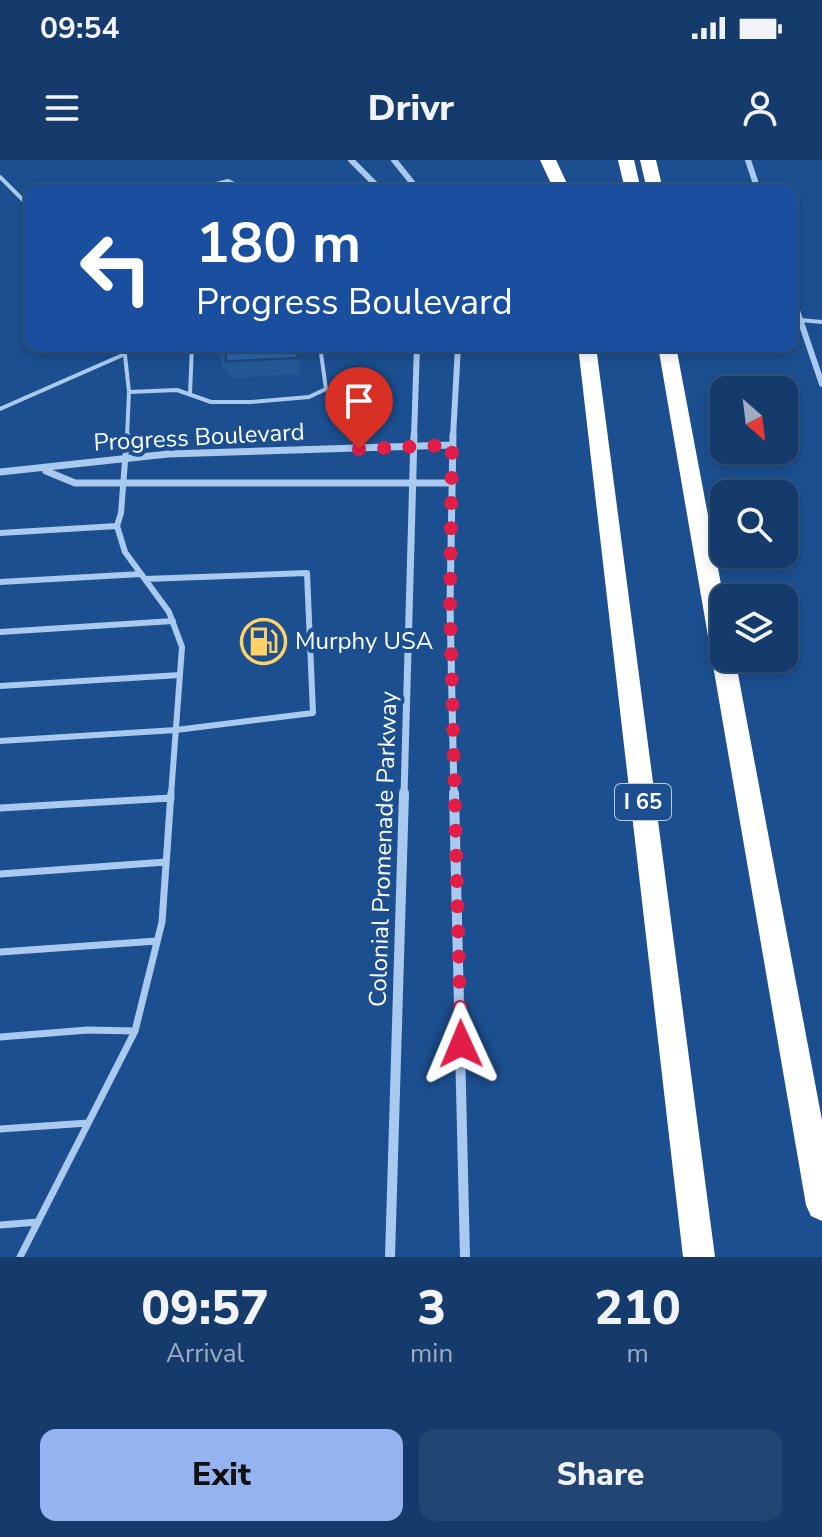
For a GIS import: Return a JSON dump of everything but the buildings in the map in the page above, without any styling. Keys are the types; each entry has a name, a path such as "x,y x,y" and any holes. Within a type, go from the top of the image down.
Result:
{"highway":[{"path":"548,160 561,184"},
{"path":"562,160 564,184"},
{"path":"626,160 632,184"},
{"path":"648,160 654,184"},
{"name":"I 65","path":"588,352 699,1257"},
{"path":"668,352 822,1205"}],"street":[{"path":"351,160 375,184"},
{"path":"394,160 413,184"},
{"path":"748,160 756,184"},
{"path":"798,314 822,384"},
{"name":"Colonial Promenade Parkway","path":"390,1257 417,352"},
{"path":"458,352 450,483 450,605 465,1257"},
{"name":"Progress Boulevard","path":"0,472 44,470 83,460 125,457 452,445"},
{"name":"Progress Boulevard","path":"44,470 75,483 450,483"}],"lane":[{"path":"0,177 24,201"},
{"path":"215,184 226,181 240,184"},
{"path":"800,320 822,322"},
{"path":"190,394 192,352"},
{"path":"129,392 177,390 211,402 309,397 326,389 321,352"},
{"path":"0,409 125,354 129,392 117,526 125,552 173,621 182,647 157,941 135,1031 20,1257"},
{"path":"0,533 117,526"},
{"path":"0,582 307,573 313,713 176,730 0,741"},
{"path":"0,632 173,621"},
{"path":"0,686 180,675"},
{"path":"0,808 171,798"},
{"path":"0,874 166,862"},
{"path":"0,952 157,941"},
{"path":"0,1037 88,1030 135,1031"},
{"path":"0,1129 89,1123"},
{"path":"0,1225 38,1222"}],"place":[{"name":"Murphy USA","path":"264,641"}],"route":[{"path":"359,449 452,445 450,605 461,1044"}]}
